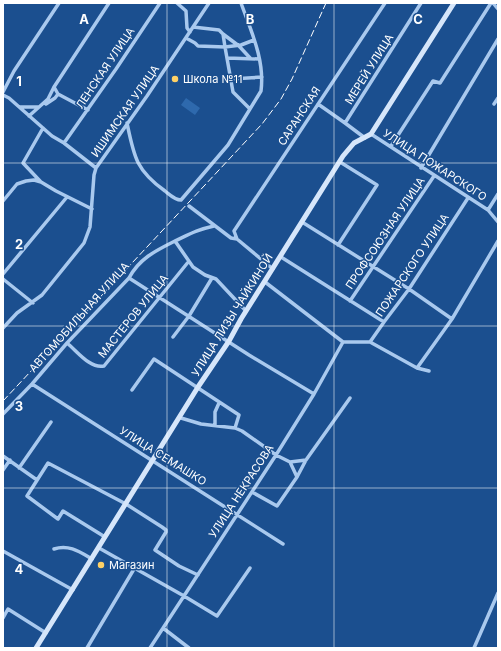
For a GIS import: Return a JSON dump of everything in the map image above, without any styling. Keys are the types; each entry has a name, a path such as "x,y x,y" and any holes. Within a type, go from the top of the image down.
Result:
{"street":[{"path":"3,92 8,84 8,81 59,3"},
{"path":"29,116 48,99 54,87 109,3"},
{"name":"ЛЕНСКАЯ УЛИЦА","path":"64,143 160,3"},
{"path":"177,3 186,11 187,28 190,32"},
{"name":"ИШИМСКАЯ УЛИЦА","path":"3,328 17,313 33,302 51,286 84,243 90,227 94,175 96,168 209,3"},
{"path":"127,123 133,149 143,172 173,198 181,200 228,146 260,91 262,77 260,59 241,3"},
{"name":"САРАНСКАЯ","path":"237,239 234,231 385,3"},
{"name":"МЕРЕЙ УЛИЦА","path":"345,123 421,3"},
{"name":"УЛИЦА ЛИЗЫ ЧАЙКИНОЙ","path":"36,648 340,162 354,143 372,134 454,3"},
{"path":"391,146 433,82 440,83 492,3 498,9"},
{"path":"193,27 220,30 239,46 251,59"},
{"path":"223,34 234,94 250,109"},
{"path":"186,38 198,46 225,47 239,46 254,40"},
{"name":"ПРОФСОЮЗНАЯ УЛИЦА","path":"421,168 498,39"},
{"path":"227,58 260,59"},
{"path":"231,79 262,77"},
{"path":"3,82 8,81"},
{"path":"54,87 58,94 88,110"},
{"path":"20,107 38,108 53,99 58,94"},
{"path":"3,95 20,107 52,136 64,143 96,168"},
{"path":"494,104 498,98"},
{"path":"318,104 365,138"},
{"path":"41,182 23,163 43,128"},
{"name":"УЛИЦА ПОЖАРСКОГО","path":"372,134 421,168 488,210"},
{"path":"338,245 377,185 340,162"},
{"name":"ПРОФСОЮЗНАЯ УЛИЦА","path":"350,301 359,290 434,176"},
{"path":"3,201 17,184 26,180 34,180 41,182 92,209"},
{"path":"498,194 488,210 498,222"},
{"path":"3,274 67,197"},
{"name":"ПОЖАРСКОГО УЛИЦА","path":"370,342 409,289 468,198"},
{"path":"189,206 231,238 237,239 273,269"},
{"path":"302,222 409,289 452,319"},
{"name":"АВТОМОБИЛЬНАЯ УЛИЦА","path":"3,414 128,278 134,268 157,249 198,229 214,226"},
{"path":"175,241 193,267 204,276 216,279 246,311"},
{"path":"417,368 452,319 498,241"},
{"path":"281,257 384,322"},
{"name":"МАСТЕРОВ УЛИЦА","path":"67,343 93,365 99,367 104,366 189,261"},
{"path":"128,278 314,394"},
{"path":"173,337 189,316 212,278"},
{"path":"3,279 33,302"},
{"path":"265,282 343,342 370,342 417,368 429,371"},
{"name":"УЛИЦА НЕКРАСОВА","path":"150,648 276,455 314,394 343,342"},
{"path":"132,390 154,359 239,415 235,428"},
{"name":"УЛИЦА СЕМАШКО","path":"32,384 284,544"},
{"path":"252,492 277,506 298,477 306,460 350,398"},
{"path":"215,425 215,412 219,403"},
{"path":"181,418 200,424 235,428 242,431 276,455 290,462 306,460"},
{"path":"19,468 51,422"},
{"path":"3,456 37,480"},
{"path":"3,470 10,460"},
{"path":"290,462 298,477"},
{"path":"105,537 63,512 58,519 27,496 48,463 126,504 166,530 162,540 155,550 179,566 198,574"},
{"path":"54,549 64,547 78,551 92,559"},
{"path":"99,548 217,616 250,568"},
{"path":"3,551 73,590"},
{"path":"86,648 134,569"},
{"path":"474,648 498,593"},
{"path":"3,618 8,608 46,633"},
{"path":"163,628 189,648"}],"shaded area":[{"path":"186,98 200,108 195,115 181,105"}],"railway":[{"path":"3,401 262,124 281,99 292,79 326,3"}],"place":[{"name":"Школа №11","path":"175,79"},
{"name":"Магазин","path":"101,565"}]}
